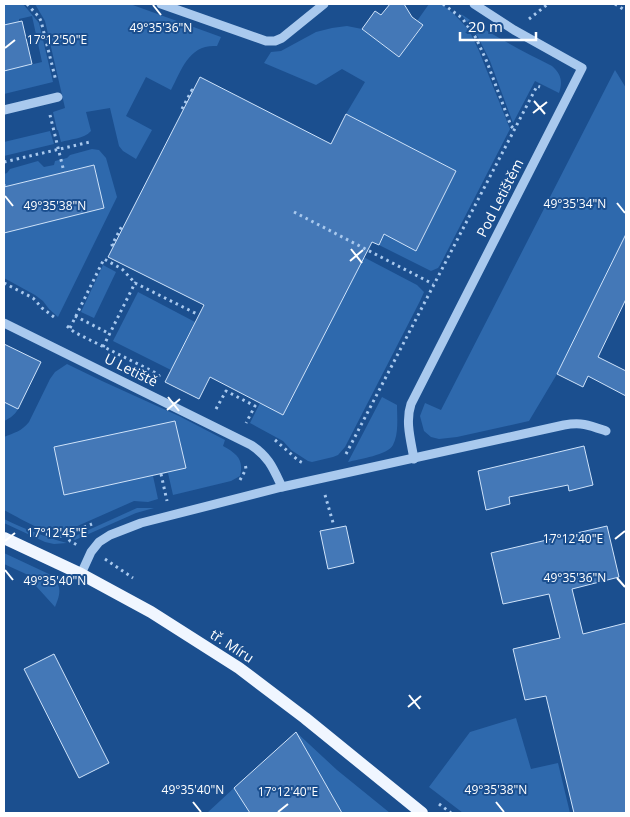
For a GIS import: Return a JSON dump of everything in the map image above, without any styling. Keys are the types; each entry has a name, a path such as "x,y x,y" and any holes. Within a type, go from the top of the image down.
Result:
{"main road":[{"name":"tř. Míru","path":"4,538 81,574 152,612 239,668 305,718 422,813"}],"street":[{"path":"161,4 266,41 274,41 282,38 324,4"},
{"name":"Pod Letištěm","path":"414,458 409,429 410,404 582,68 514,30 474,4"},
{"path":"4,110 58,97"},
{"name":"U Letiště","path":"4,323 252,445 266,456 282,487"},
{"path":"81,574 91,552 99,542 110,535 149,521 282,487 564,425 587,424 606,431"}],"path":[{"path":"27,4 41,21 57,85"},
{"path":"443,4 459,16 472,30 514,130"},
{"path":"514,30 548,4"},
{"path":"615,4 626,11"},
{"path":"342,458 347,453 537,86 540,87"},
{"path":"182,109 193,91"},
{"path":"49,112 64,172"},
{"path":"4,162 90,142"},
{"path":"294,212 433,284"},
{"path":"114,246 112,245 113,242 122,226"},
{"path":"164,385 158,374 74,332 68,327 104,259 122,269 135,284 199,315"},
{"path":"4,283 33,298 54,317"},
{"path":"104,347 135,284"},
{"path":"75,316 110,334"},
{"path":"207,406 216,410 226,391 255,406 245,425 240,422"},
{"path":"270,437 279,442 299,460 310,466"},
{"path":"161,474 167,501"},
{"path":"325,493 334,526"},
{"path":"40,532 58,537 66,535 70,542"}],"shaded area":[{"path":"4,4 23,4 39,23 53,82 4,94 4,71 42,62 32,16 19,19 19,22 4,25"},
{"path":"35,4 130,4 221,37 217,46 207,46 200,49 188,59 171,90 146,77 126,116 152,130 136,159 123,151 119,146 110,108 86,112 91,131 81,137 61,142 53,112 65,108 45,21"},
{"path":"429,4 441,4 454,14 469,30 510,129 440,265 431,271 379,245 384,234 417,250 456,171 346,114 365,82 342,69 316,85 264,63 271,52 281,51 316,32 347,26 362,29 399,57 423,26 417,21"},
{"path":"461,14 505,42 552,66 560,78 559,93 535,81 513,123 490,61 478,37"},
{"path":"615,70 626,88 626,234 557,374 529,421 457,437 439,439 431,437 424,431 420,416 425,403 441,410"},
{"path":"50,131 54,144 4,156 4,142"},
{"path":"92,149 99,150 106,158 117,197 58,317 35,295 4,278 4,233 104,208 94,165 4,187 4,174 10,169 38,161 44,167 54,165 55,161"},
{"path":"291,219 417,285 424,292 345,447 338,455 312,462 291,450 283,441 250,423 260,403 283,415 355,275"},
{"path":"103,265 116,272 94,318 81,312"},
{"path":"138,292 195,322 171,370 113,341"},
{"path":"67,364 179,416 225,440 223,446 236,455 240,461 240,476 231,481 173,495 168,473 153,476 158,499 148,502 134,501 64,532 48,531 4,510 4,437 21,430 29,422 50,379 55,372"},
{"path":"382,397 397,405 397,431 393,445 379,454 348,462"},
{"path":"4,402 18,409 12,417 4,421"},
{"path":"137,508 154,508 136,513 75,540 73,539 73,537"},
{"path":"4,519 35,533 67,543 54,544 45,542 4,523"},
{"path":"4,553 51,575 59,586 55,607 36,586 37,579 4,564"},
{"path":"516,718 531,769 558,763 570,813 463,813 429,787 470,732"},
{"path":"296,732 337,770 390,813 342,813"},
{"path":"234,788 250,813 207,813"}],"building":[{"path":"390,4 404,4 412,17 423,25 399,57 362,29 375,11 381,15"},
{"path":"22,21 32,64 4,71 4,25"},
{"path":"200,77 331,144 346,114 456,171 416,251 384,234 379,245 372,242 283,415 210,377 199,399 165,382 204,305 108,257"},
{"path":"94,165 104,208 4,233 4,187"},
{"path":"626,234 626,299 598,357 626,371 626,396 588,376 583,387 557,374"},
{"path":"4,344 41,362 18,409 4,402"},
{"path":"175,421 186,468 64,495 54,447"},
{"path":"584,446 593,485 569,491 568,485 509,497 510,504 486,510 478,471"},
{"path":"346,526 354,563 328,569 320,531"},
{"path":"607,526 619,577 572,589 583,634 626,623 626,813 574,813 546,696 525,700 513,649 560,638 549,594 503,604 491,553"},
{"path":"54,654 109,763 79,778 24,669"},
{"path":"296,732 342,813 250,813 234,788"}]}
